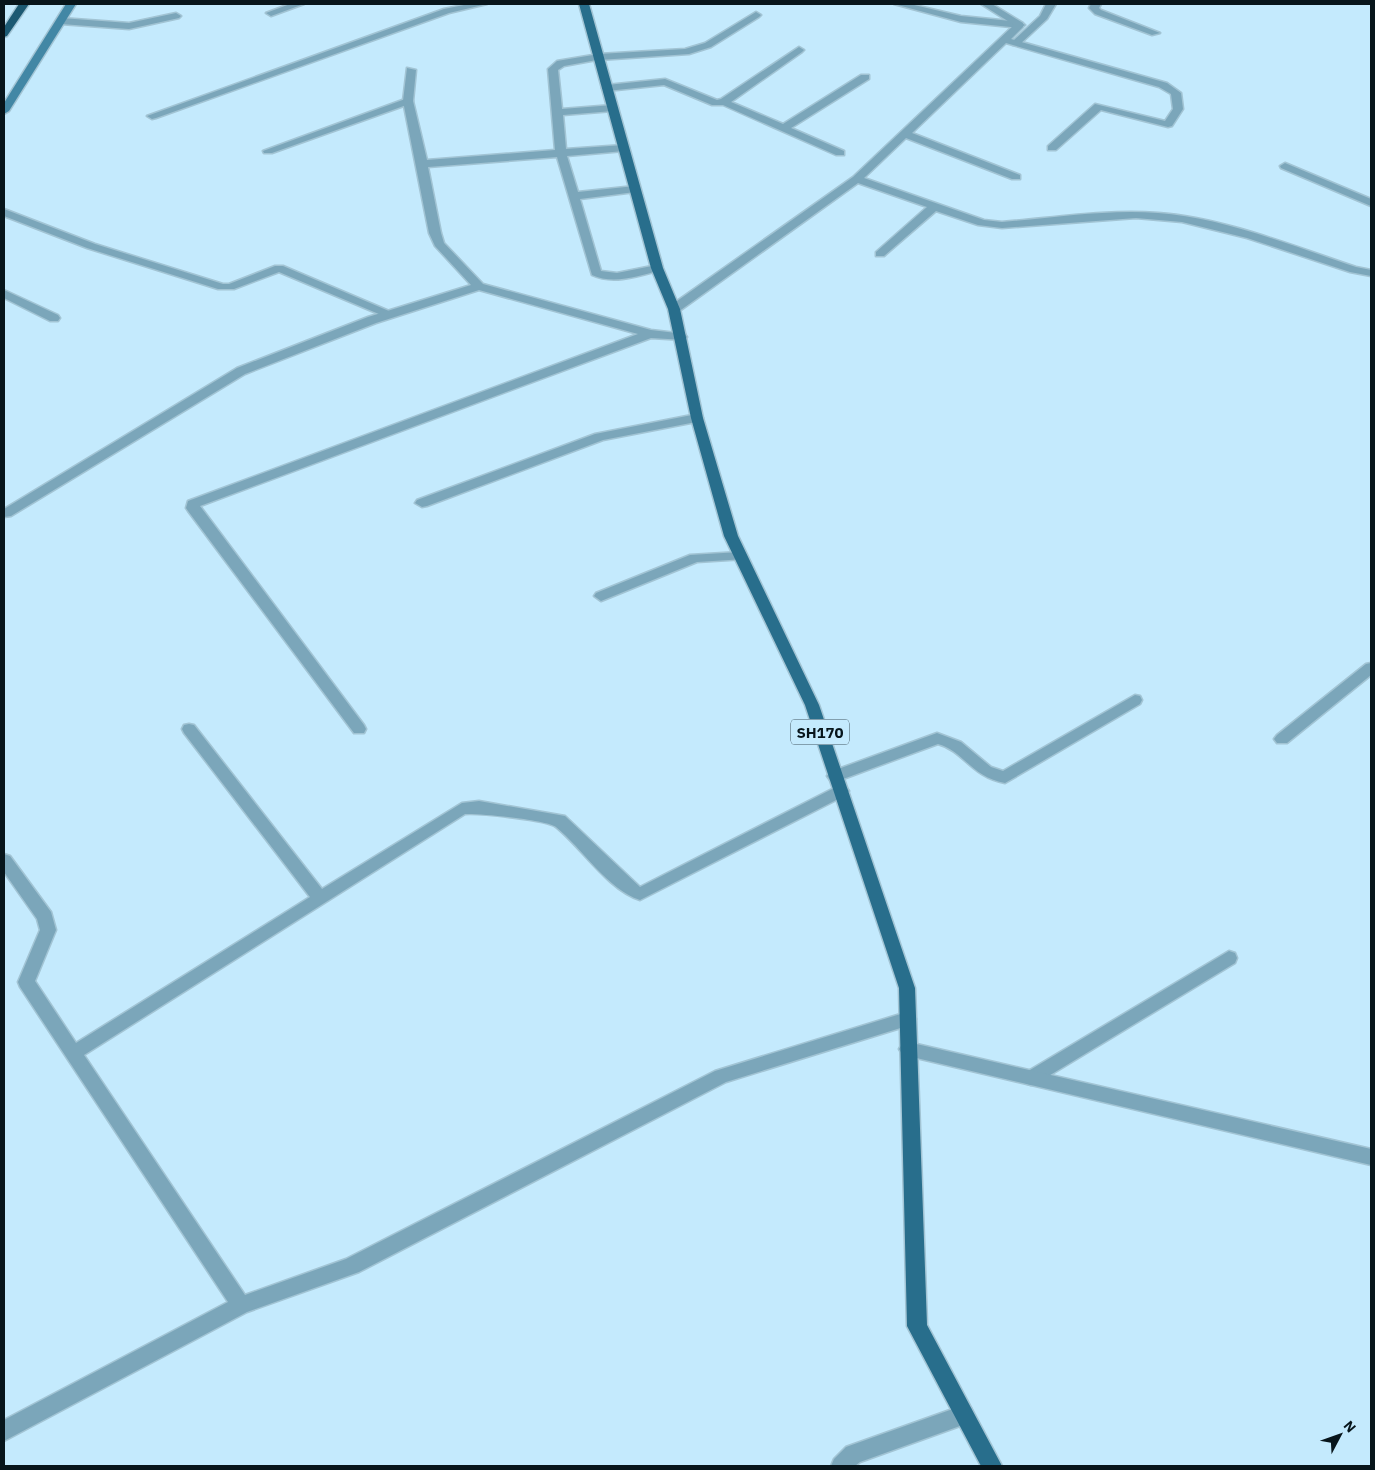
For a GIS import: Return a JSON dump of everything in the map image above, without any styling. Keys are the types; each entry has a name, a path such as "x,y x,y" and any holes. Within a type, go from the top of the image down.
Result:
{"highway":[{"path":"4,34 24,4"}],"main road":[{"name":"SH170","path":"584,4 657,268 674,309 697,418 731,536 812,705 907,988 906,1019 917,1326 992,1466"}],"street":[{"path":"4,111 72,4"},
{"path":"270,13 299,4"},
{"path":"152,116 447,11 482,4"},
{"path":"899,4 961,19 1020,25"},
{"path":"986,4 1020,25"},
{"path":"1016,43 1044,17 1051,4"},
{"path":"1096,4 1094,8 1098,12 1155,34"},
{"path":"657,268 609,277 601,277 596,273 561,153 553,69 555,65 599,57 686,52 699,49 756,15"},
{"path":"61,21 129,26 176,16"},
{"path":"674,309 857,179 1020,25"},
{"path":"1005,40 1163,85 1176,93 1178,109 1168,124 1162,124 1099,106 1052,148"},
{"path":"724,102 799,50"},
{"path":"411,70 408,101 422,164 434,233 439,244 474,288"},
{"path":"784,128 865,77"},
{"path":"607,88 665,82 709,102 724,102 840,153"},
{"path":"268,151 408,101"},
{"path":"557,112 612,108"},
{"path":"904,134 1016,177"},
{"path":"422,164 624,148"},
{"path":"1286,166 1371,203"},
{"path":"857,179 968,220 1002,225 1136,215 1182,219 1251,236 1354,270 1371,273"},
{"path":"573,196 635,189"},
{"path":"880,254 934,208"},
{"path":"4,212 91,246 222,287 230,287 279,268 390,314"},
{"path":"6,513 241,372 390,314 474,288 650,334 680,337"},
{"path":"4,294 54,318"},
{"path":"359,729 192,508 193,504 650,334"},
{"path":"422,503 600,437 697,418"},
{"path":"600,596 695,558 740,556"},
{"path":"1282,739 1371,668"},
{"path":"835,776 937,738 946,739 955,745 986,773 995,777 1004,777 1135,700"},
{"path":"189,729 320,898"},
{"path":"72,1054 462,809 479,807 559,820 629,888 640,894 841,791"},
{"path":"4,860 45,917 48,930 26,982 72,1054 241,1305"},
{"path":"1031,1078 1229,958"},
{"path":"4,1430 241,1305 367,1259 721,1076 906,1019"},
{"path":"908,1049 1371,1157"},
{"path":"841,1466 853,1454 964,1415"}]}
